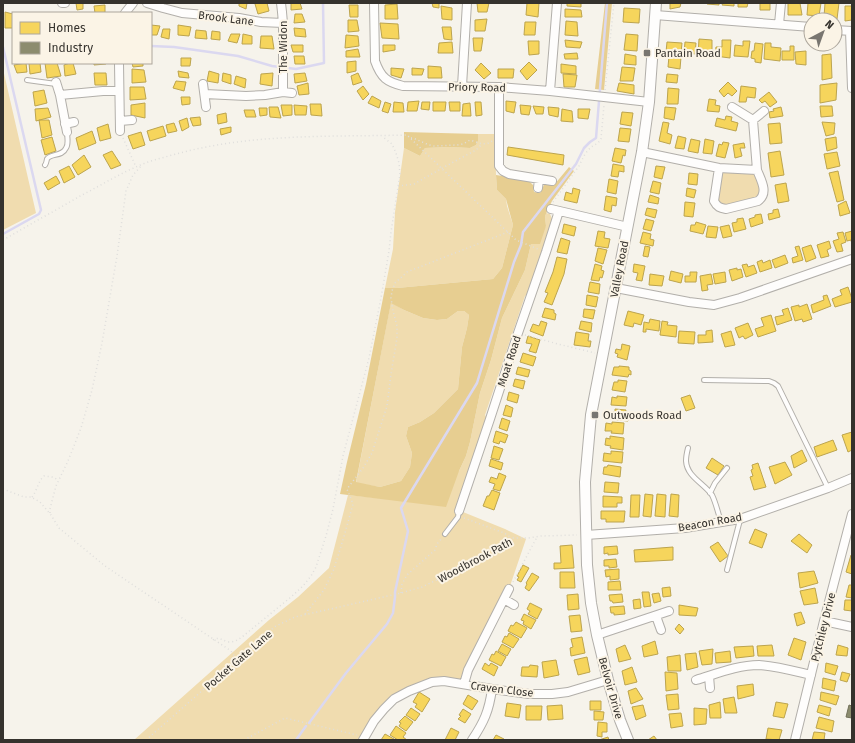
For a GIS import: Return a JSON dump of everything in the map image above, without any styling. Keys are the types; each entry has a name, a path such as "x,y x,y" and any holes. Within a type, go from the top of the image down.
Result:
{"street":[{"path":"126,12 133,3"},
{"name":"Brook Lane","path":"147,3 182,12 261,22 283,23"},
{"name":"The Widon","path":"281,3 283,23 283,92"},
{"name":"Priory Road","path":"374,3 375,61 382,76 387,81 404,86 499,87 550,90 649,102"},
{"path":"462,86 467,3"},
{"path":"550,90 557,3"},
{"name":"Valley Road","path":"586,535 585,474 591,414 642,152 649,102 656,3"},
{"path":"780,24 781,3"},
{"path":"655,15 803,26"},
{"path":"851,31 852,88"},
{"path":"119,64 120,131"},
{"path":"56,83 60,95 66,128 74,122"},
{"path":"203,84 206,107"},
{"path":"499,87 499,166 503,171 509,174 552,181"},
{"path":"60,95 119,91"},
{"path":"205,94 246,96 283,92 292,93"},
{"path":"732,107 753,120"},
{"path":"753,120 764,111"},
{"path":"120,121 132,120"},
{"path":"719,168 714,201 716,206 726,209 761,199 764,192 764,187 757,170 753,120"},
{"path":"642,152 719,168 757,170"},
{"path":"538,188 539,179"},
{"path":"552,206 559,211 628,227"},
{"name":"Moat Road","path":"459,513 559,211"},
{"path":"616,288 689,302 714,305 740,298 852,260"},
{"name":"Beacon Road","path":"586,535 685,528 740,519 852,478"},
{"name":"Pytchley Drive","path":"795,740 852,514"},
{"name":"Belvoir Drive","path":"586,535 587,565 591,603 597,635 608,680 620,720 628,740"},
{"name":"Craven Close","path":"509,589 468,670 464,684 529,694 552,694 568,692 608,680"},
{"path":"504,599 514,605"},
{"path":"597,635 669,611"},
{"path":"656,616 661,630"},
{"path":"824,621 852,627"},
{"path":"696,680 745,666 778,668 811,675"},
{"path":"710,676 710,688"},
{"path":"364,738 374,721 394,699 432,682 444,681 464,684"},
{"path":"472,740 485,719 492,689"}],"lane":[{"path":"27,80 56,83"},
{"path":"45,165 49,157 61,154 66,148 66,128"},
{"path":"704,380 769,381 778,386 828,488"},
{"path":"688,448 686,461 688,469 693,476 707,488 713,497 721,522"},
{"path":"710,493 715,483 727,468"},
{"path":"445,534 459,513"},
{"path":"727,570 740,519"}],"path":[{"path":"552,206 579,166 585,154 591,147 598,144 601,139 600,97 614,3"},
{"path":"120,131 136,167"},
{"path":"3,240 136,167 193,149 273,138 407,135 516,240 546,252"},
{"path":"213,640 218,638 232,642 242,637 291,598 303,586 316,567 330,522 343,456 364,378 376,325 389,251 400,174 399,163 392,144 384,137 379,136"},
{"path":"410,138 428,145 457,145 463,144 470,140 482,144 488,144 499,138"},
{"path":"398,186 414,184 476,150 482,144"},
{"path":"50,514 56,486 81,428 95,374 117,256 126,191 133,175 142,165"},
{"path":"305,615 324,590 334,569 353,504 348,489 372,453 387,406 397,338 397,326 391,298 395,283 407,272 508,232"},
{"path":"518,333 603,355"},
{"path":"32,497 44,476 59,480"},
{"path":"3,489 24,497 32,497 40,502 59,528 105,566 231,651 237,660"},
{"path":"459,513 512,538"},
{"name":"Woodbrook Path","path":"390,596 422,587 512,538 586,535"},
{"path":"509,589 537,537"},
{"path":"400,593 402,584 407,575 435,550 437,544"},
{"name":"Pocket Gate Lane","path":"146,740 237,660 256,646 274,627 295,617 390,596"},
{"path":"244,740 285,718 364,738"}],"shaded area":[{"path":"605,3 612,3 604,90 595,89"},
{"path":"3,69 36,213 3,230"},
{"path":"404,132 478,134 478,141 476,145 470,148 425,148 420,156 404,148"},
{"path":"478,134 495,134 497,190 506,199 513,225 502,268 493,279 385,288 393,249 395,212 404,148 420,156 425,148 470,148 476,145 478,141"},
{"path":"569,167 574,171 552,201 545,216 546,226 540,244 531,244 525,270 502,318 491,360 480,393 466,456 446,507 340,494 366,384 385,288 493,279 502,268 513,225 506,199 497,190 496,175 528,180 533,185 534,192 540,193 544,185 554,185","holes":["391,303 423,318 437,320 447,319 458,311 464,311 469,315 462,347 458,389 434,413 420,422 408,427 406,436 412,453 410,467 401,481 380,487 356,482"]},
{"path":"719,168 757,170 763,195 731,208 716,206"},
{"path":"546,213 550,214 553,221 528,294 525,296 485,415 487,419 463,512 526,539 509,589 464,684 444,681 394,699 363,740 134,740 269,620 298,597 329,568 348,495 397,500 459,471 466,456 470,442 480,393 491,360 502,318 525,270 531,244 546,226"},
{"path":"391,302 404,310 423,318 437,320 447,319 458,311 464,311 469,315 462,347 458,389 434,413 420,422 408,427 406,436 412,453 410,467 401,481 380,487 356,483"}],"building: Homes":[{"path":"76,3 83,3 83,9 77,10"},
{"path":"239,3 247,3 246,9 239,6"},
{"path":"267,3 269,11 258,14 255,4"},
{"path":"291,3 300,3 302,9 291,10"},
{"path":"432,3 439,3 439,8 433,7"},
{"path":"477,3 489,3 487,12 478,12"},
{"path":"527,3 539,3 538,17 526,15"},
{"path":"567,3 581,3 581,7 567,6"},
{"path":"670,3 681,3 680,7 670,9"},
{"path":"719,3 719,5 707,4"},
{"path":"723,3 734,3 734,6 722,5"},
{"path":"738,3 748,3 747,7 738,7"},
{"path":"760,3 770,3 770,10 760,10"},
{"path":"788,3 800,3 802,15 788,15"},
{"path":"808,3 821,3 820,12 807,12"},
{"path":"825,3 839,3 838,12 824,12"},
{"path":"397,4 398,19 385,19 385,5"},
{"path":"105,5 105,12 95,12 94,6"},
{"path":"349,5 358,5 358,17 350,17"},
{"path":"441,6 452,8 452,20 442,19"},
{"path":"845,6 852,6 852,20 845,21"},
{"path":"624,8 640,9 639,23 623,22"},
{"path":"565,9 581,10 582,17 565,17"},
{"path":"5,12 12,14 12,28 5,28"},
{"path":"295,14 302,14 305,22 294,23"},
{"path":"487,19 485,31 475,31 475,20"},
{"path":"348,20 357,20 359,31 348,32"},
{"path":"566,21 577,22 578,36 565,35"},
{"path":"525,22 536,22 535,35 524,35"},
{"path":"380,23 398,24 399,39 382,38"},
{"path":"152,25 160,26 157,35 152,35"},
{"path":"178,25 191,27 189,36 178,35"},
{"path":"442,27 451,27 452,40 444,39"},
{"path":"294,28 305,29 306,37 295,36"},
{"path":"163,29 170,29 169,39 161,37"},
{"path":"196,30 206,31 207,39 195,38"},
{"path":"212,31 220,32 220,40 211,39"},
{"path":"231,34 240,34 237,43 228,41"},
{"path":"243,34 252,36 252,44 242,44"},
{"path":"626,34 638,35 637,51 624,50"},
{"path":"346,35 358,36 359,46 345,48"},
{"path":"261,36 272,36 274,49 260,48"},
{"path":"473,38 483,38 481,51 474,51"},
{"path":"699,39 712,40 712,56 698,55"},
{"path":"565,40 582,42 580,48 566,47"},
{"path":"722,40 731,40 730,58 715,56 716,47 722,47"},
{"path":"528,41 539,41 539,54 529,55"},
{"path":"743,41 750,41 748,57 734,56 735,45 743,46"},
{"path":"452,42 453,53 438,53 439,43"},
{"path":"667,42 682,43 681,53 666,52"},
{"path":"685,42 696,43 695,54 684,53"},
{"path":"755,43 763,44 761,63 755,62 755,59 751,58"},
{"path":"765,43 771,43 771,47 781,48 780,61 764,59"},
{"path":"291,45 303,45 303,52 293,52"},
{"path":"383,45 395,45 395,50 383,52"},
{"path":"790,46 794,46 794,60 782,60 782,51 790,51"},
{"path":"358,49 360,57 346,57 346,51"},
{"path":"795,52 806,52 806,65 796,64"},
{"path":"577,53 578,59 565,59 564,54"},
{"path":"625,54 636,56 636,65 624,64"},
{"path":"831,54 832,78 822,80 822,55"},
{"path":"294,56 304,56 305,64 295,64"},
{"path":"669,56 681,57 680,69 668,67"},
{"path":"181,58 191,58 190,66 181,66"},
{"path":"356,61 356,71 347,73 347,62"},
{"path":"529,62 537,70 527,80 520,71"},
{"path":"481,63 491,73 484,79 475,70"},
{"path":"26,64 27,72 17,73 14,65"},
{"path":"29,64 40,64 41,72 30,74"},
{"path":"45,64 57,64 61,76 47,78"},
{"path":"73,64 76,74 65,76 64,65"},
{"path":"132,64 143,64 143,66 133,67"},
{"path":"561,64 576,66 576,74 561,73"},
{"path":"428,66 441,67 442,78 428,78"},
{"path":"622,67 635,68 633,81 620,81"},
{"path":"391,68 404,69 401,78 391,75"},
{"path":"412,68 424,69 422,75 412,75"},
{"path":"132,69 144,70 146,82 132,83"},
{"path":"498,69 514,69 513,78 498,78"},
{"path":"178,71 188,73 189,78 179,77"},
{"path":"209,71 219,74 218,83 207,81"},
{"path":"94,73 106,73 107,85 95,85"},
{"path":"223,73 231,75 231,84 222,81"},
{"path":"273,73 272,86 260,84 261,74"},
{"path":"305,73 307,81 295,83 294,74"},
{"path":"358,73 362,82 353,85 351,76"},
{"path":"563,74 577,75 575,87 564,87"},
{"path":"667,74 678,75 677,83 666,82"},
{"path":"236,76 246,79 245,88 234,84"},
{"path":"176,81 186,82 184,91 173,88"},
{"path":"728,82 737,91 732,96 728,93 724,97 719,91"},
{"path":"308,83 309,94 299,95 297,86"},
{"path":"619,83 634,85 634,94 617,91"},
{"path":"837,83 836,100 820,103 820,85"},
{"path":"363,86 369,94 363,100 357,91"},
{"path":"741,86 756,88 755,98 747,97 746,102 739,102"},
{"path":"130,87 144,87 146,99 130,100"},
{"path":"668,88 679,89 678,104 667,104"},
{"path":"44,90 47,103 35,106 33,92"},
{"path":"769,92 777,102 770,107 765,101 762,103 759,100"},
{"path":"372,96 381,101 379,108 368,103"},
{"path":"181,97 190,97 190,104 182,105"},
{"path":"709,99 716,100 715,105 720,106 719,112 707,111"},
{"path":"419,101 417,111 407,111 408,102"},
{"path":"506,101 516,102 514,113 506,111"},
{"path":"385,102 391,104 388,113 382,111"},
{"path":"394,102 403,103 404,112 393,112"},
{"path":"422,102 430,102 429,110 421,109"},
{"path":"433,102 446,102 445,111 433,111"},
{"path":"449,102 460,102 460,111 450,111"},
{"path":"475,102 481,102 482,115 476,116"},
{"path":"145,103 145,118 131,115 131,105"},
{"path":"470,103 471,116 462,116 463,104"},
{"path":"310,104 321,104 322,116 311,115"},
{"path":"281,105 292,105 292,115 283,116"},
{"path":"294,105 307,106 306,115 295,115"},
{"path":"520,105 531,106 529,115 521,114"},
{"path":"533,106 544,107 543,114 536,114"},
{"path":"820,106 832,106 833,116 821,117"},
{"path":"269,107 278,107 281,118 270,117"},
{"path":"548,107 559,108 558,117 549,115"},
{"path":"665,107 676,108 674,120 664,118"},
{"path":"781,107 783,116 770,118 769,112 774,111 773,109"},
{"path":"48,108 51,117 36,121 35,109"},
{"path":"259,108 267,108 267,115 260,116"},
{"path":"562,109 572,111 573,122 561,121"},
{"path":"578,109 590,109 588,119 578,118"},
{"path":"244,110 254,110 256,117 246,117"},
{"path":"622,112 633,113 631,126 620,124"},
{"path":"226,113 227,122 218,124 217,115"},
{"path":"726,116 732,117 731,121 738,123 736,131 715,126 717,118 725,120"},
{"path":"200,117 201,125 193,126 190,118"},
{"path":"187,118 189,127 182,131 179,121"},
{"path":"39,120 49,120 52,135 42,138"},
{"path":"663,122 669,123 667,133 672,135 670,144 659,141"},
{"path":"822,122 835,123 834,134 826,136"},
{"path":"174,123 177,131 168,133 166,125"},
{"path":"780,123 782,143 770,144 768,124"},
{"path":"108,124 111,138 100,141 97,128"},
{"path":"163,126 166,136 150,141 147,131"},
{"path":"231,127 231,132 221,135 220,129"},
{"path":"620,128 631,129 629,142 618,141"},
{"path":"92,131 96,143 79,150 76,138"},
{"path":"141,132 145,145 133,149 128,136"},
{"path":"678,136 686,138 684,149 675,148"},
{"path":"52,137 56,151 45,155 41,140"},
{"path":"836,137 837,148 827,151 825,139"},
{"path":"691,139 700,141 698,153 688,151"},
{"path":"705,139 714,141 712,154 703,153"},
{"path":"723,142 729,143 725,158 716,156 719,144 722,145"},
{"path":"744,143 745,148 740,148 742,156 735,158 733,145"},
{"path":"508,147 564,155 563,165 507,155"},
{"path":"615,148 626,150 625,156 623,155 621,163 612,161"},
{"path":"112,151 121,165 111,169 103,155"},
{"path":"780,151 784,175 771,177 768,153"},
{"path":"837,152 840,166 827,169 824,154"},
{"path":"84,155 91,167 78,175 72,165"},
{"path":"613,164 624,166 624,172 619,171 618,177 611,176"},
{"path":"69,166 75,177 64,183 59,171"},
{"path":"656,166 665,167 662,179 654,177"},
{"path":"838,171 844,200 837,202 829,173"},
{"path":"689,173 698,174 697,185 688,184"},
{"path":"56,176 60,183 48,190 44,183"},
{"path":"609,179 618,181 616,194 607,192"},
{"path":"653,181 661,183 659,194 650,192"},
{"path":"786,183 789,201 778,203 775,185"},
{"path":"573,188 580,190 577,203 564,200 566,192 572,194"},
{"path":"687,188 696,190 694,198 686,196"},
{"path":"650,195 659,198 658,204 648,202"},
{"path":"606,196 617,198 616,206 612,205 611,212 604,210"},
{"path":"846,201 850,213 840,216 838,205"},
{"path":"685,202 695,203 693,217 684,216"},
{"path":"647,208 657,210 655,218 645,215"},
{"path":"778,209 780,217 769,220 768,214 773,213 773,210"},
{"path":"761,214 763,223 751,227 749,219 755,217 755,215"},
{"path":"743,218 746,229 734,232 732,223 737,222 737,219"},
{"path":"646,219 654,221 651,231 643,229"},
{"path":"696,222 706,225 703,234 690,231 691,225 695,225"},
{"path":"564,224 576,227 574,236 562,233"},
{"path":"729,225 732,236 723,238 720,227"},
{"path":"708,226 718,227 716,238 706,237"},
{"path":"598,231 605,232 604,238 610,239 608,248 595,246"},
{"path":"852,231 852,245 851,240 847,241 845,233"},
{"path":"643,232 651,234 650,239 654,240 653,246 640,243"},
{"path":"843,232 846,242 841,244 843,251 837,252 833,241 839,239 837,233"},
{"path":"561,238 570,241 567,254 557,252"},
{"path":"829,241 831,248 827,250 829,256 821,258 817,245"},
{"path":"811,245 816,258 806,262 802,248"},
{"path":"645,246 650,247 648,257 643,256"},
{"path":"799,246 803,260 793,263 792,258 798,256 795,247"},
{"path":"598,248 607,250 603,264 595,261"},
{"path":"785,255 788,263 775,268 772,260"},
{"path":"557,257 567,259 564,274 552,305 544,302 548,293 545,292"},
{"path":"762,260 763,263 770,260 772,268 760,272 757,262"},
{"path":"595,264 602,266 601,270 604,271 602,278 600,277 599,281 591,280"},
{"path":"634,264 645,266 642,281 636,280 638,273 633,272"},
{"path":"747,264 748,267 754,265 757,273 746,277 742,265"},
{"path":"737,268 737,270 741,269 743,277 732,281 729,270"},
{"path":"671,271 683,274 681,283 669,280"},
{"path":"690,272 697,272 696,282 685,282 685,276 690,276"},
{"path":"725,272 726,282 715,284 713,274"},
{"path":"650,274 664,276 662,286 649,285"},
{"path":"711,274 713,284 707,285 708,290 702,291 700,276"},
{"path":"590,282 600,284 599,294 588,292"},
{"path":"848,287 852,302 835,307 832,299 842,295 840,290"},
{"path":"587,295 598,297 596,307 586,305"},
{"path":"827,295 831,306 813,313 811,305 824,300 823,296"},
{"path":"807,304 812,319 803,322 802,319 795,321 791,307 799,305 799,307"},
{"path":"545,308 554,310 554,313 556,314 555,320 542,317"},
{"path":"788,308 792,320 777,325 775,317 784,315 782,310"},
{"path":"584,309 595,310 593,319 583,317"},
{"path":"628,311 644,315 641,325 634,323 633,327 624,325"},
{"path":"771,315 776,331 758,337 755,329 764,326 761,318"},
{"path":"650,319 660,321 659,331 646,329 646,332 643,332 644,322 649,323"},
{"path":"541,321 547,323 543,336 530,331 533,324 539,326"},
{"path":"581,321 592,323 591,332 579,329"},
{"path":"662,321 668,322 667,325 677,326 676,337 660,335"},
{"path":"748,323 753,335 745,339 743,336 739,338 735,328"},
{"path":"712,330 713,342 698,343 698,335 706,335 706,331"},
{"path":"679,331 695,332 694,344 678,343"},
{"path":"731,331 735,345 725,347 721,334"},
{"path":"576,332 589,334 588,341 591,341 590,347 574,345"},
{"path":"528,336 540,340 536,353 529,351 532,344 526,343"},
{"path":"622,344 630,346 627,360 617,357 618,354 615,353 616,349 621,350"},
{"path":"523,353 536,357 533,366 520,362"},
{"path":"518,367 530,370 528,377 516,374"},
{"path":"614,367 629,367 631,375 629,374 628,377 612,375"},
{"path":"515,379 525,381 523,389 513,386"},
{"path":"618,380 627,381 625,392 612,390 614,382 618,382"},
{"path":"509,392 519,395 517,403 507,400"},
{"path":"690,395 695,408 686,411 681,398"},
{"path":"617,396 627,397 626,406 611,405 612,397 617,398"},
{"path":"506,405 513,408 511,417 503,415"},
{"path":"615,409 626,410 625,414 629,415 628,421 609,419 610,412 615,412"},
{"path":"502,418 510,421 507,431 499,428"},
{"path":"612,422 624,423 623,434 605,431 606,423 612,424"},
{"path":"496,431 508,435 505,443 500,441 499,444 493,442"},
{"path":"852,432 852,450 848,452 842,435"},
{"path":"610,436 624,438 623,450 610,448 611,446 605,445 606,438 610,439"},
{"path":"833,440 837,450 817,457 814,447"},
{"path":"494,446 503,449 499,460 491,458"},
{"path":"802,450 807,461 794,468 791,456"},
{"path":"611,451 623,452 622,463 603,461 604,453 611,454"},
{"path":"712,458 724,466 718,475 706,468"},
{"path":"491,459 503,463 501,470 489,466"},
{"path":"785,462 792,475 775,484 769,467"},
{"path":"758,463 766,487 754,490 750,477 753,476 751,470 753,469 752,465"},
{"path":"608,465 621,467 620,477 603,474 604,467 607,467"},
{"path":"499,473 506,476 500,491 493,489 495,484 489,482 491,477 497,479"},
{"path":"605,482 619,483 618,493 604,492"},
{"path":"492,490 500,493 494,510 483,506 487,496 489,496"},
{"path":"645,494 653,495 651,517 643,516"},
{"path":"657,494 666,495 665,517 655,516"},
{"path":"671,494 679,495 678,517 669,516"},
{"path":"631,495 640,495 639,517 630,517"},
{"path":"603,496 622,497 622,503 617,503 617,507 603,507"},
{"path":"601,511 625,511 624,522 606,522 606,519 601,519"},
{"path":"755,529 767,534 762,548 749,543"},
{"path":"799,534 812,545 807,553 791,541"},
{"path":"718,542 728,556 720,562 710,547"},
{"path":"572,545 574,568 554,569 554,563 561,563 560,546"},
{"path":"617,546 618,554 604,554 604,547"},
{"path":"673,547 673,560 635,562 634,550"},
{"path":"852,555 852,574 846,572"},
{"path":"616,559 617,567 609,568 609,566 604,566 604,560"},
{"path":"523,565 529,568 521,582 517,580 519,577 517,576"},
{"path":"619,569 619,579 610,580 610,576 606,577 605,570"},
{"path":"814,571 818,583 800,588 798,573"},
{"path":"560,572 574,572 575,588 560,588"},
{"path":"532,573 539,577 529,591 525,588 526,583"},
{"path":"620,581 621,590 608,590 608,582"},
{"path":"849,585 852,585 852,598 846,597"},
{"path":"670,587 671,596 663,597 662,588"},
{"path":"815,588 818,603 804,605 800,591"},
{"path":"642,592 649,592 651,606 644,607"},
{"path":"659,593 661,601 654,603 652,594"},
{"path":"578,594 579,609 568,610 567,595"},
{"path":"622,594 623,602 613,603 610,601 609,595"},
{"path":"640,599 641,608 634,609 633,600"},
{"path":"845,600 852,600 852,611 844,610"},
{"path":"530,603 542,609 537,619 528,614 530,611 527,609"},
{"path":"679,605 698,608 696,616 679,615"},
{"path":"624,606 625,614 614,615 614,613 611,613 610,607"},
{"path":"801,612 805,623 797,626 794,614"},
{"path":"524,614 536,620 531,629 523,624 524,621 521,620"},
{"path":"580,615 582,631 571,632 569,616"},
{"path":"516,622 527,628 521,638 508,631 511,625 513,626"},
{"path":"679,624 684,629 680,634 675,629"},
{"path":"509,633 519,639 513,648 502,642 505,636 507,637"},
{"path":"582,637 585,653 571,656 570,648 573,647 571,639"},
{"path":"794,638 806,642 801,660 788,655"},
{"path":"655,641 658,654 644,657 642,646"},
{"path":"502,644 511,649 507,656 498,651"},
{"path":"625,645 631,659 619,662 616,649"},
{"path":"772,645 774,656 758,656 757,646"},
{"path":"838,645 848,648 847,656 836,655"},
{"path":"753,646 754,656 736,658 734,647"},
{"path":"713,649 712,664 702,665 699,651"},
{"path":"496,651 506,657 501,666 489,660 492,654 494,655"},
{"path":"730,651 731,662 716,663 715,653"},
{"path":"696,653 698,667 687,670 685,654"},
{"path":"680,655 681,671 668,671 667,657"},
{"path":"587,657 590,672 578,675 574,660"},
{"path":"556,660 559,675 544,678 542,662"},
{"path":"485,663 489,666 491,663 498,667 494,676 482,669"},
{"path":"826,663 838,666 835,675 825,672"},
{"path":"530,665 538,666 537,677 521,676 522,667 529,667"},
{"path":"632,667 637,682 625,685 622,671"},
{"path":"665,672 677,673 678,689 666,691"},
{"path":"842,672 850,674 847,682 840,680"},
{"path":"823,678 836,681 834,691 822,688"},
{"path":"753,684 754,695 738,699 737,686"},
{"path":"636,688 643,699 631,704 628,691"},
{"path":"419,692 430,699 422,712 415,707 417,704 413,702"},
{"path":"821,692 839,696 836,705 820,700"},
{"path":"678,694 679,709 668,710 666,695"},
{"path":"468,695 478,701 472,710 463,704"},
{"path":"734,697 737,713 725,713 723,699"},
{"path":"590,701 601,701 601,710 590,710"},
{"path":"720,702 721,718 710,718 709,705"},
{"path":"776,702 788,704 784,718 773,716"},
{"path":"507,703 521,705 519,718 505,716"},
{"path":"562,705 563,719 548,720 547,706"},
{"path":"643,705 646,716 636,720 632,707"},
{"path":"819,705 831,708 829,716 817,712"},
{"path":"526,706 542,706 541,720 526,720"},
{"path":"411,708 420,714 415,721 406,715"},
{"path":"694,708 707,709 706,724 694,725"},
{"path":"463,709 471,714 465,723 458,719 461,716 459,715"},
{"path":"594,711 604,712 603,720 594,720"},
{"path":"681,713 683,726 671,728 669,714"},
{"path":"405,716 413,722 406,731 399,726 401,723 399,722"},
{"path":"819,717 834,721 832,732 816,728"},
{"path":"598,722 607,723 607,732 602,732 602,737 597,736"},
{"path":"396,726 406,733 403,737 407,740 398,740 390,735"},
{"path":"451,728 459,732 455,740 445,740"},
{"path":"768,728 782,730 779,740 766,739"},
{"path":"814,732 825,733 824,740 812,740"},
{"path":"385,734 394,739 381,740"},
{"path":"496,735 504,739 493,740"},
{"path":"654,736 657,740 648,740"},
{"path":"608,737 609,740 599,740"}],"building: Industry":[{"path":"849,705 852,706 852,718 846,717"}],"waterway":[{"path":"152,46 174,47 238,56 272,66 296,69 324,63 323,3"},
{"path":"309,723 346,673 387,624 393,613 395,592 408,531 401,508 477,383 514,262 521,245 523,232 576,164 584,148 596,138 607,3"},
{"path":"3,47 41,210 39,214 3,234"},
{"path":"296,740 306,726"}],"place":[{"name":"Pantain Road","path":"647,53"},
{"name":"Outwoods Road","path":"595,415"}]}
